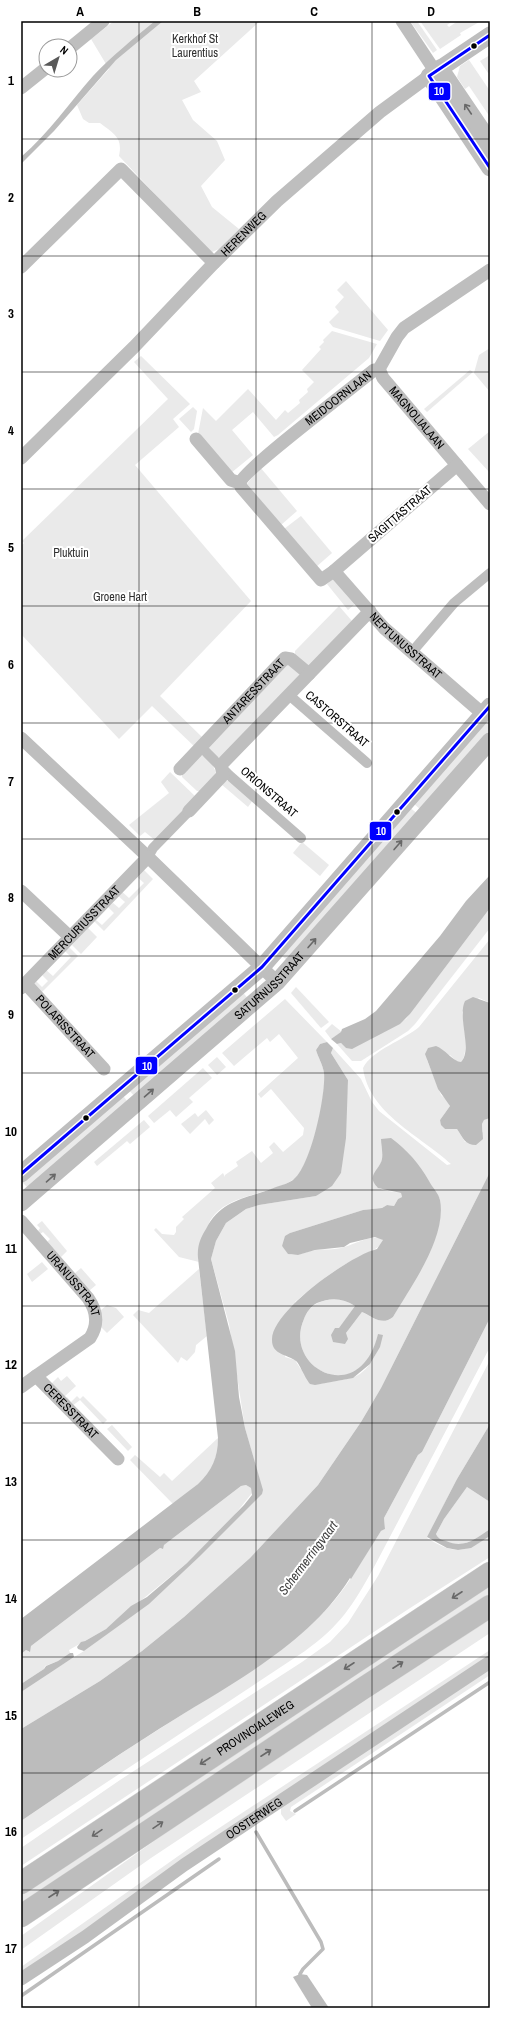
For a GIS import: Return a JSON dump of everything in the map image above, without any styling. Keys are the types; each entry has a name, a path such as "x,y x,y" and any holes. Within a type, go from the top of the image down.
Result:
{"highway":[{"name":"PROVINCIALEWEG","path":"21,1883 490,1573"},
{"path":"21,1916 362,1689 490,1606"}],"street":[{"path":"78,41 103,21"},
{"path":"402,21 435,71 490,168"},
{"name":"HERENWEG","path":"21,458 134,347 214,263 316,166 380,112 435,71 490,35"},
{"path":"435,71 490,142"},
{"path":"21,88 38,74"},
{"path":"21,267 121,169 214,263"},
{"name":"MEIDOORNLAAN","path":"240,483 241,479 264,458 374,370 379,369 397,337 404,328 490,270"},
{"name":"MAGNOLIALAAN","path":"379,369 383,378 490,504"},
{"path":"196,439 232,480 240,483 241,487 321,580 339,567"},
{"name":"SAGITTASTRAAT","path":"339,567 457,465"},
{"name":"NEPTUNUSSTRAAT","path":"339,567 384,628 412,652 487,710"},
{"path":"412,652 454,603 490,573"},
{"path":"221,765 370,611"},
{"name":"ANTARESSTRAAT","path":"180,769 285,658 291,659 309,674"},
{"name":"CASTORSTRAAT","path":"289,695 367,762"},
{"name":"SATURNUSSTRAAT","path":"21,1174 262,967 487,710"},
{"path":"21,738 148,857 277,982"},
{"name":"SATURNUSSTRAAT","path":"21,1203 277,982 490,741"},
{"path":"148,857 153,848 223,775 221,765 201,747"},
{"name":"ORIONSTRAAT","path":"221,765 229,775 301,838"},
{"name":"MERCURIUSSTRAAT","path":"24,986 148,857"},
{"path":"21,891 70,937"},
{"name":"POLARISSTRAAT","path":"24,986 104,1069"},
{"name":"URANUSSTRAAT","path":"21,1221 88,1298 96,1315 95,1331 90,1338 36,1376"},
{"name":"CERESSTRAAT","path":"21,1387 36,1376 118,1459"},
{"name":"OOSTERWEG","path":"21,1979 84,1937 184,1865 490,1662"}],"green space":[{"name":"Kerkhof St Laurentius","path":"114,21 260,21 194,81 201,92 182,100 193,120 217,141 225,160 201,186 212,207 239,229 219,249 212,252 206,248 119,156 120,144 113,133 100,123 89,123 83,119 77,105 109,69 91,39"},
{"path":"410,21 417,21 437,50 433,53"},
{"path":"420,21 453,21 447,25 449,27 458,21 481,21 460,33 461,35 440,49"},
{"path":"490,55 490,72 488,73 480,61"},
{"path":"469,60 490,91 490,117 469,86 465,89 457,77 460,66"},
{"path":"346,281 388,330 380,341 333,327 329,322 339,312 335,307 344,297 337,290"},
{"path":"332,331 377,344 369,358 278,435 274,437 253,412 232,430 253,455 231,473 198,434 203,408 216,421 248,389 276,420 285,410 288,413 300,403 299,400 308,392 307,389 314,382 302,370 321,349 319,347 324,342 323,340"},
{"path":"490,348 490,392 474,373 479,355"},
{"name":"Groene Hart","path":"141,356 190,404 173,419 179,427 135,465 251,601 160,696 203,738 195,747 152,706 119,739 21,634 21,546 24,543 22,541 168,399 134,362"},
{"path":"470,370 473,372 427,412 424,409"},
{"path":"193,407 197,411 194,429 191,432 179,419"},
{"path":"490,431 490,473 468,449"},
{"path":"260,467 297,511 281,525 247,484"},
{"path":"301,516 332,553 316,567 284,529"},
{"path":"334,578 356,603 348,610 327,584"},
{"path":"339,606 352,621 307,668 295,656 295,651"},
{"path":"287,665 291,665 301,674 221,757 217,757 209,750 209,745"},
{"path":"490,712 490,734 422,811 412,802"},
{"path":"199,755 206,757 211,762 216,775 201,791 197,791 182,777 182,773"},
{"path":"170,772 197,798 156,841 145,832 140,836 129,825 169,793 161,782"},
{"path":"225,781 230,781 253,800 248,807 221,784"},
{"path":"408,806 419,815 290,962 279,954"},
{"path":"302,842 329,865 320,876 293,853"},
{"path":"142,868 153,879 104,931 94,921 96,920 102,925 114,913 108,907 113,903 119,908 125,902 116,894 120,890 129,898 144,883 135,875"},
{"path":"490,908 490,928 415,1024 408,1031 361,1061 352,1061 337,1044 341,1043 346,1048 355,1047 406,1019"},
{"path":"88,928 97,937 81,954 72,945"},
{"path":"490,939 490,1003 479,998 462,1012 465,1052 461,1062 456,1061 450,1055 427,1060 441,1095 448,1101 450,1106 440,1120 445,1129 457,1129 465,1142 483,1132 482,1124 484,1120 490,1118 490,1172 381,1388 361,1422 318,1485 250,1558 184,1617 142,1651 100,1681 21,1729 21,1690 84,1651 115,1628 223,1532 261,1485 245,1428 229,1324 211,1259 216,1241 226,1223 246,1209 259,1205 316,1196 341,1173 348,1080 331,1053 333,1048 361,1079 372,1102 379,1111 447,1165 451,1164 398,1123 386,1111 375,1098 367,1084 363,1068 373,1056 419,1027","holes":["381,1139 431,1186 440,1199 439,1224 431,1250 393,1317 389,1320 381,1321 362,1312 346,1333 339,1329 355,1306 346,1301 337,1299 323,1301 315,1304 306,1314 300,1337 304,1353 313,1365 326,1373 341,1375 356,1371 369,1358 378,1335 382,1336 372,1361 363,1372 351,1378 320,1384 300,1368 295,1360 285,1357 295,1302 319,1282 344,1265 376,1249 383,1242 383,1240 379,1238 369,1238 341,1248 316,1250 296,1255 289,1254 282,1246 290,1233 363,1210 382,1208 387,1205 394,1206 398,1199 402,1197 401,1193 382,1190 376,1186 375,1173 382,1159"]},
{"path":"69,947 78,956 40,994 31,986 36,981 42,987 48,981 42,975 46,970 53,976 71,957 65,951"},
{"path":"296,987 329,1022 321,1028 291,993"},
{"path":"241,990 250,1001 137,1099 127,1088"},
{"path":"285,999 327,1042 320,1044 316,1050 324,1073 323,1097 312,1145 306,1160 300,1172 291,1181 234,1201 219,1210 213,1216 207,1227 198,1258 199,1262 179,1257 154,1230 156,1228 162,1234 174,1235 176,1232 176,1227 184,1219 182,1217 215,1188 211,1183 223,1173 225,1177 225,1175 238,1166 236,1162 252,1151 261,1163 273,1153 269,1147 274,1142 283,1152 303,1135 304,1128 271,1089 261,1098 258,1094 298,1058 279,1034 270,1042 267,1038 234,1066 222,1053"},
{"path":"332,1024 342,1032 331,1039 325,1031"},
{"path":"217,1057 226,1067 217,1075 208,1065"},
{"path":"203,1068 212,1078 189,1098 193,1102 176,1117 170,1110 154,1123 148,1116"},
{"path":"121,1093 130,1105 30,1190 21,1181"},
{"path":"206,1110 214,1120 209,1125 205,1119 190,1134 181,1124 195,1113 198,1117"},
{"path":"144,1120 150,1127 130,1144 127,1141 97,1166 94,1162"},
{"path":"42,1221 67,1251 61,1257 47,1242 50,1239 43,1232 40,1234 38,1231 40,1228 37,1225"},
{"path":"42,1262 48,1269 32,1282 27,1274"},
{"path":"81,1268 96,1285 89,1291 74,1274"},
{"path":"199,1269 207,1336 196,1345 195,1352 187,1361 181,1357 178,1363 133,1315 138,1310 149,1313"},
{"path":"107,1305 116,1308 124,1317 107,1333 101,1327 101,1310"},
{"path":"490,1318 490,1347 373,1569 352,1604 337,1624 305,1651 21,1839 21,1821 153,1733 270,1658 324,1612 340,1593 381,1531 385,1529 384,1518 418,1455 422,1452"},
{"path":"490,1360 490,1424 457,1479 427,1538 445,1547 459,1550 473,1546 490,1536 490,1557 407,1610 21,1866 21,1848 120,1780 302,1662 330,1642 348,1623 378,1576"},
{"path":"67,1376 76,1386 64,1397 51,1384 58,1377 61,1381"},
{"path":"77,1396 80,1399 83,1396 107,1420 103,1424 80,1400 72,1406 64,1400 67,1397 71,1402"},
{"path":"112,1425 132,1447 128,1451 107,1429"},
{"path":"218,1438 215,1460 211,1469 198,1484 173,1504 130,1460 135,1455 160,1477 164,1473 172,1481"},
{"path":"246,1485 251,1488 252,1493 229,1522 187,1563 106,1629 69,1650 70,1653 58,1661 45,1666 44,1669 21,1684 21,1654 26,1650 29,1652 31,1646 160,1548 162,1549 164,1545 241,1486"},
{"path":"467,1487 490,1502 490,1529 464,1544 452,1544 440,1539 436,1534 444,1519"},
{"path":"490,1580 490,1594 21,1904 21,1892"},
{"path":"490,1618 490,1633 151,1858 21,1950 21,1936 171,1829"},
{"path":"490,1650 490,1656 21,1973 21,1967 201,1840"},
{"path":"490,1667 490,1675 291,1807 290,1811 296,1814 286,1821 281,1814 281,1807"}],"water":[{"path":"155,21 163,21 116,60 54,131 21,164 21,157 50,128 93,76 115,54"},
{"path":"490,875 490,908 410,1014 400,1024 352,1049 346,1048 341,1043 337,1044 331,1039 341,1032 342,1029 365,1019 376,1011 440,936 466,901"},
{"path":"473,997 490,1003 490,1118 484,1120 482,1124 483,1139 476,1145 469,1144 457,1129 445,1129 441,1125 440,1120 450,1106 438,1089 425,1054 428,1048 436,1046 455,1060 461,1062 466,1050 463,1008 465,1001"},
{"path":"327,1042 333,1048 331,1053 348,1080 346,1138 341,1173 332,1186 316,1196 259,1205 246,1209 226,1223 216,1241 211,1259 235,1351 239,1397 245,1428 263,1490 262,1494 149,1604 84,1651 78,1649 77,1647 81,1642 106,1629 131,1606 147,1597 187,1563 244,1505 252,1495 251,1488 246,1485 241,1486 164,1545 163,1549 160,1548 31,1646 30,1652 26,1650 21,1654 21,1619 198,1484 207,1474 213,1463 217,1451 218,1438 198,1258 199,1243 212,1219 228,1205 246,1197 290,1182 300,1173 306,1161 316,1130 323,1097 324,1073 316,1050 320,1044"},
{"path":"391,1138 417,1163 440,1200 441,1215 433,1246 418,1276 393,1317 389,1320 381,1321 362,1312 346,1333 348,1339 345,1344 333,1342 331,1335 335,1328 339,1328 355,1306 346,1301 332,1299 317,1303 309,1310 304,1319 300,1337 304,1353 313,1365 326,1373 341,1375 356,1370 369,1357 378,1334 383,1335 380,1347 370,1364 353,1378 315,1385 310,1384 296,1361 274,1349 272,1340 275,1328 284,1314 314,1286 349,1262 365,1253 377,1249 383,1240 375,1237 350,1243 344,1247 315,1250 298,1255 288,1254 282,1246 285,1236 290,1233 363,1210 382,1208 387,1205 394,1206 398,1199 402,1197 401,1193 378,1188 373,1180 374,1173 382,1159 381,1139"},
{"name":"Schermerringvaart","path":"490,1172 490,1318 422,1452 418,1455 384,1518 385,1529 381,1531 351,1579 350,1578 332,1603 311,1625 264,1663 238,1681 142,1740 21,1821 21,1729 100,1681 142,1651 184,1617 250,1558 318,1485 361,1422 381,1388"},
{"path":"490,1424 490,1502 467,1487 444,1519 436,1534 443,1540 458,1544 469,1542 490,1529 490,1536 471,1548 458,1550 447,1548 427,1537 457,1479"},
{"path":"70,1653 73,1653 74,1657 21,1692 21,1684 44,1669 46,1666 58,1661"},
{"path":"300,1974 307,1975 329,2008 312,2008 293,1977"}],"waterway":[{"path":"295,1811 490,1682"},
{"path":"256,1832 321,1942 323,1949 300,1974"},
{"path":"21,1996 219,1859"}],"transit line":[{"name":"10","path":"490,35 429,76 490,168"},
{"name":"10","path":"21,1174 262,967 490,706"}],"park label":[{"name":"Pluktuin","path":"71,553"}]}
